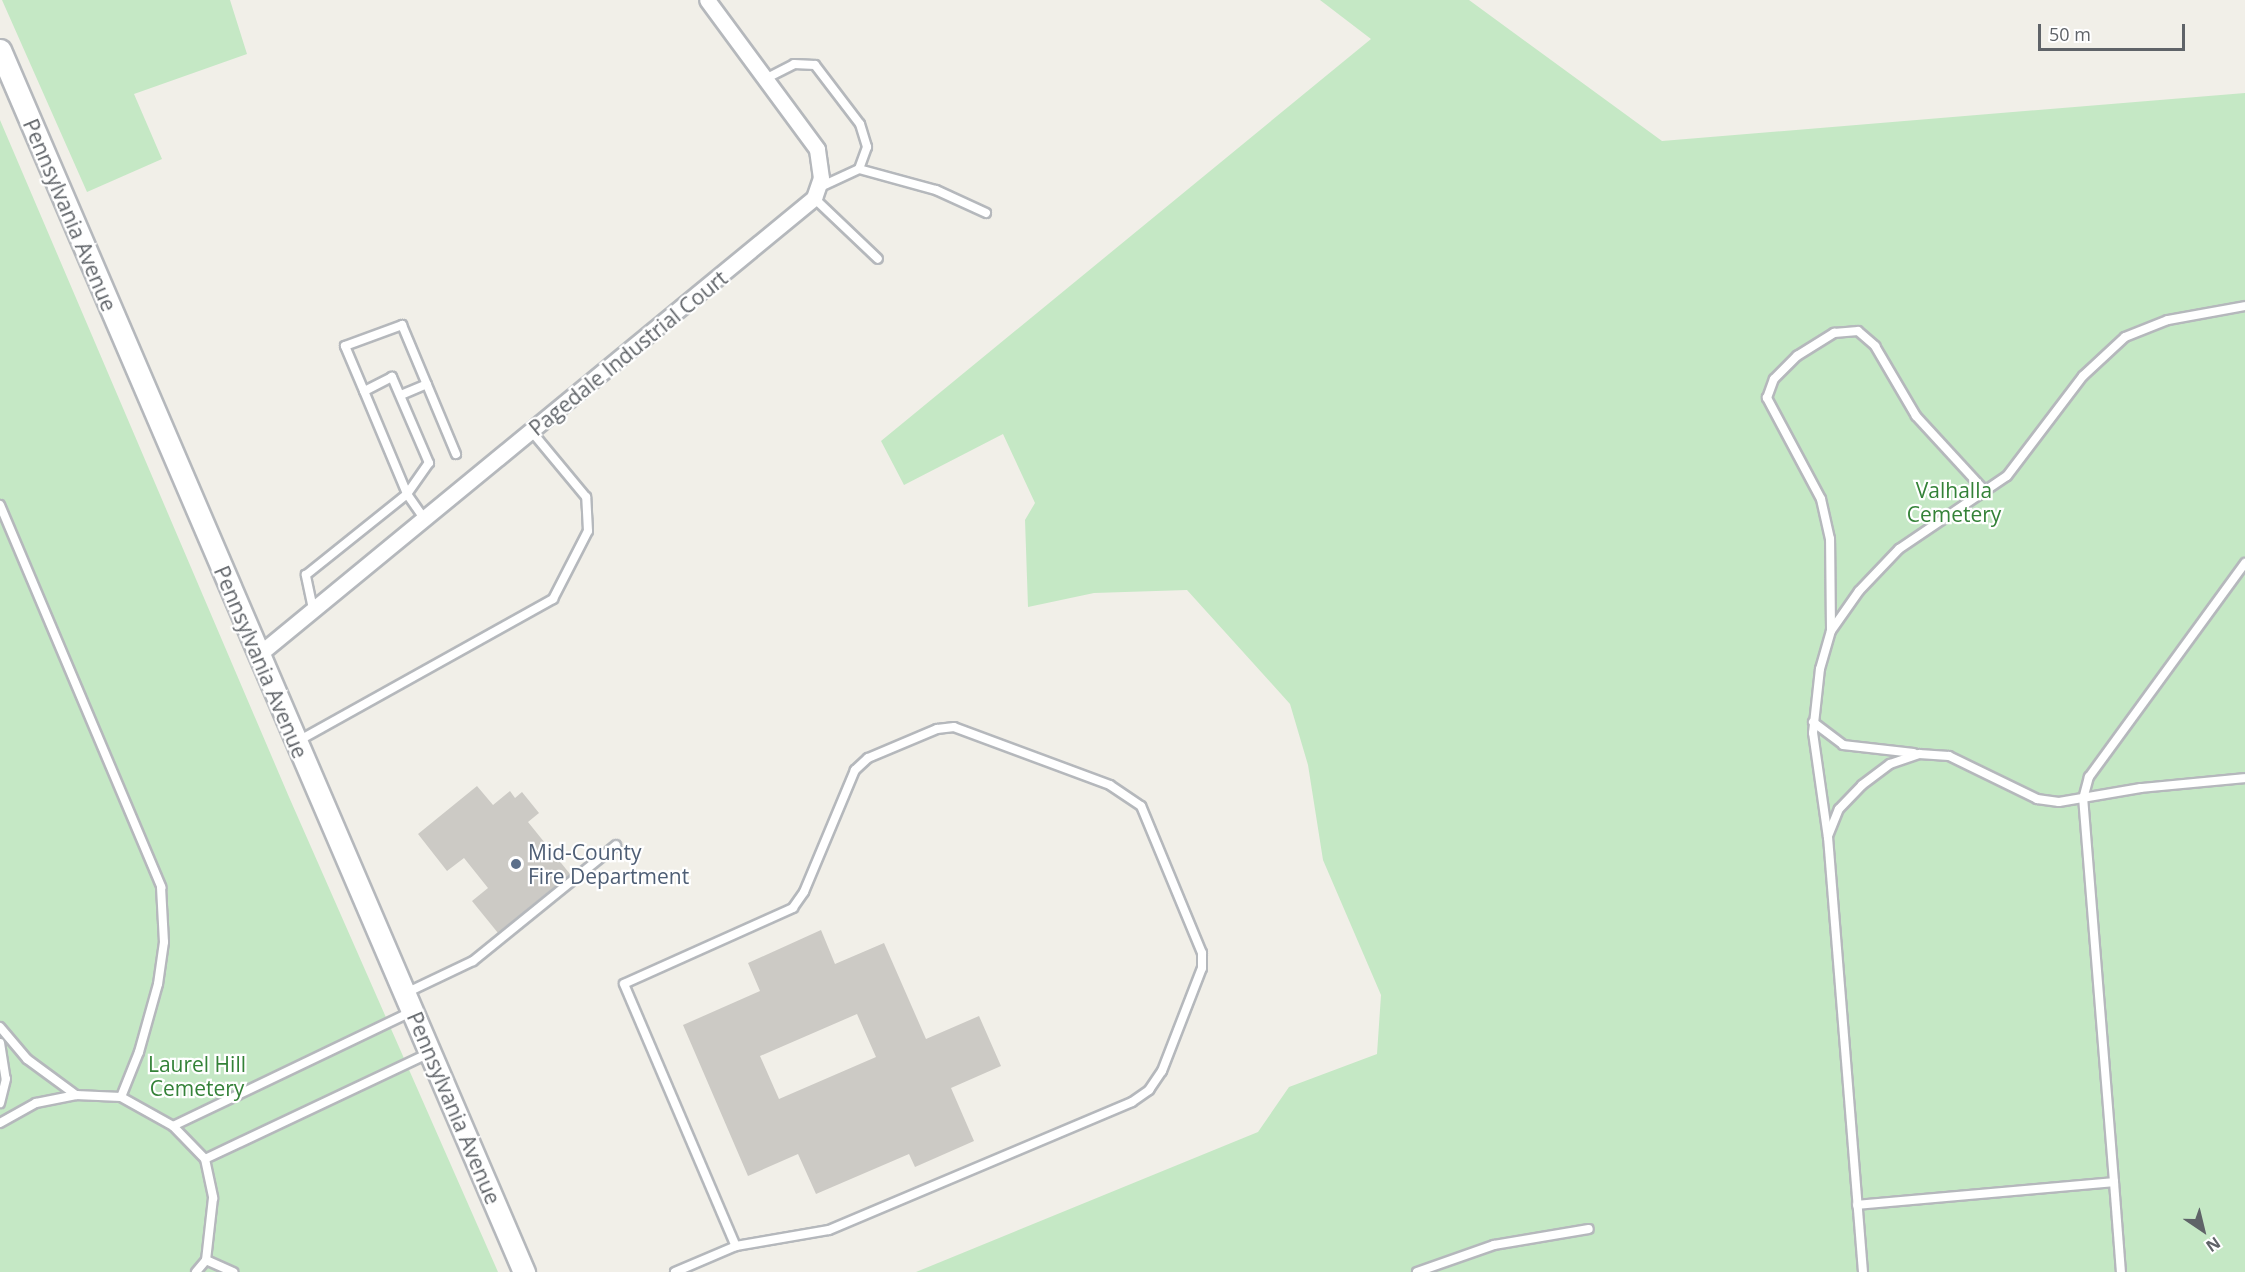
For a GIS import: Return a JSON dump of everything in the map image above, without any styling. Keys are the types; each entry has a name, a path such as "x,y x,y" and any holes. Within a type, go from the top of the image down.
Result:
{"street":[{"path":"707,0 767,78 817,149 821,178 815,194"},
{"name":"Pennsylvania Avenue","path":"0,50 524,1272"},
{"name":"Pagedale Industrial Court","path":"258,655 423,517 532,432 815,194"}],"lane":[{"path":"767,78 794,64 815,65 860,124 867,147 859,169 815,194 878,259"},
{"path":"859,169 936,190 986,213"},
{"path":"1831,631 1859,591 1899,549 2007,476 2083,376 2125,338 2168,320 2245,306"},
{"path":"423,517 407,494 345,346 402,325 456,454"},
{"path":"1863,1272 1828,838 1814,722 1820,669 1831,631 1830,538 1821,499 1767,398 1774,379 1797,356 1834,333 1858,331 1875,346 1916,416 1985,491"},
{"path":"313,610 306,574 407,494 429,463 392,377 364,391"},
{"path":"401,395 427,384"},
{"path":"296,742 344,719 553,598 588,531 586,497 532,432"},
{"path":"0,504 161,887 164,942 158,984 121,1097"},
{"path":"2121,1272 2083,799 2089,777 2245,563"},
{"path":"1814,722 1843,745 1949,756 1983,769 2037,799 2083,799 2141,788 2245,778"},
{"path":"675,1272 735,1246 828,1230 1132,1102 1149,1090 1162,1071 1202,968 1202,953 1141,806 1099,781 954,727 937,729 868,758 855,770 804,892 793,908 624,984 735,1246"},
{"path":"1828,838 1839,809 1862,785 1890,764 1919,754"},
{"path":"173,1126 408,1003 473,961 616,844"},
{"path":"0,1027 27,1059 76,1095"},
{"path":"0,1043 6,1079 0,1103"},
{"path":"205,1159 430,1053"},
{"path":"0,1123 36,1103 76,1095 121,1097 173,1126 205,1159 213,1198 206,1260 196,1272"},
{"path":"1857,1205 2114,1182"},
{"path":"1417,1272 1494,1245 1589,1229"},
{"path":"206,1260 233,1272"}],"green space":[{"path":"2,0 230,0 247,54 134,94 162,159 87,192"},
{"name":"Valhalla Cemetery","path":"1320,0 1469,0 1662,141 2245,93 2245,1272 916,1272 1258,1132 1289,1087 1377,1054 1381,995 1323,860 1308,765 1290,704 1187,590 1094,593 1028,607 1025,520 1035,503 1003,434 904,485 881,441 1371,39"},
{"name":"Laurel Hill Cemetery","path":"0,120 289,797 498,1272 0,1272"}],"building":[{"name":"Mid-County Fire Department","path":"477,786 493,805 510,791 515,798 522,792 539,813 528,822 570,874 498,933 472,901 488,888 464,858 447,871 418,834"},
{"path":"821,930 835,964 884,943 926,1039 979,1016 1001,1066 951,1088 974,1141 915,1167 909,1154 816,1194 798,1154 748,1176 683,1025 760,991 748,963","holes":["857,1014 876,1057 779,1099 760,1056"]}],"place":[{"name":"Mid-County Fire Department","path":"516,864"}]}
